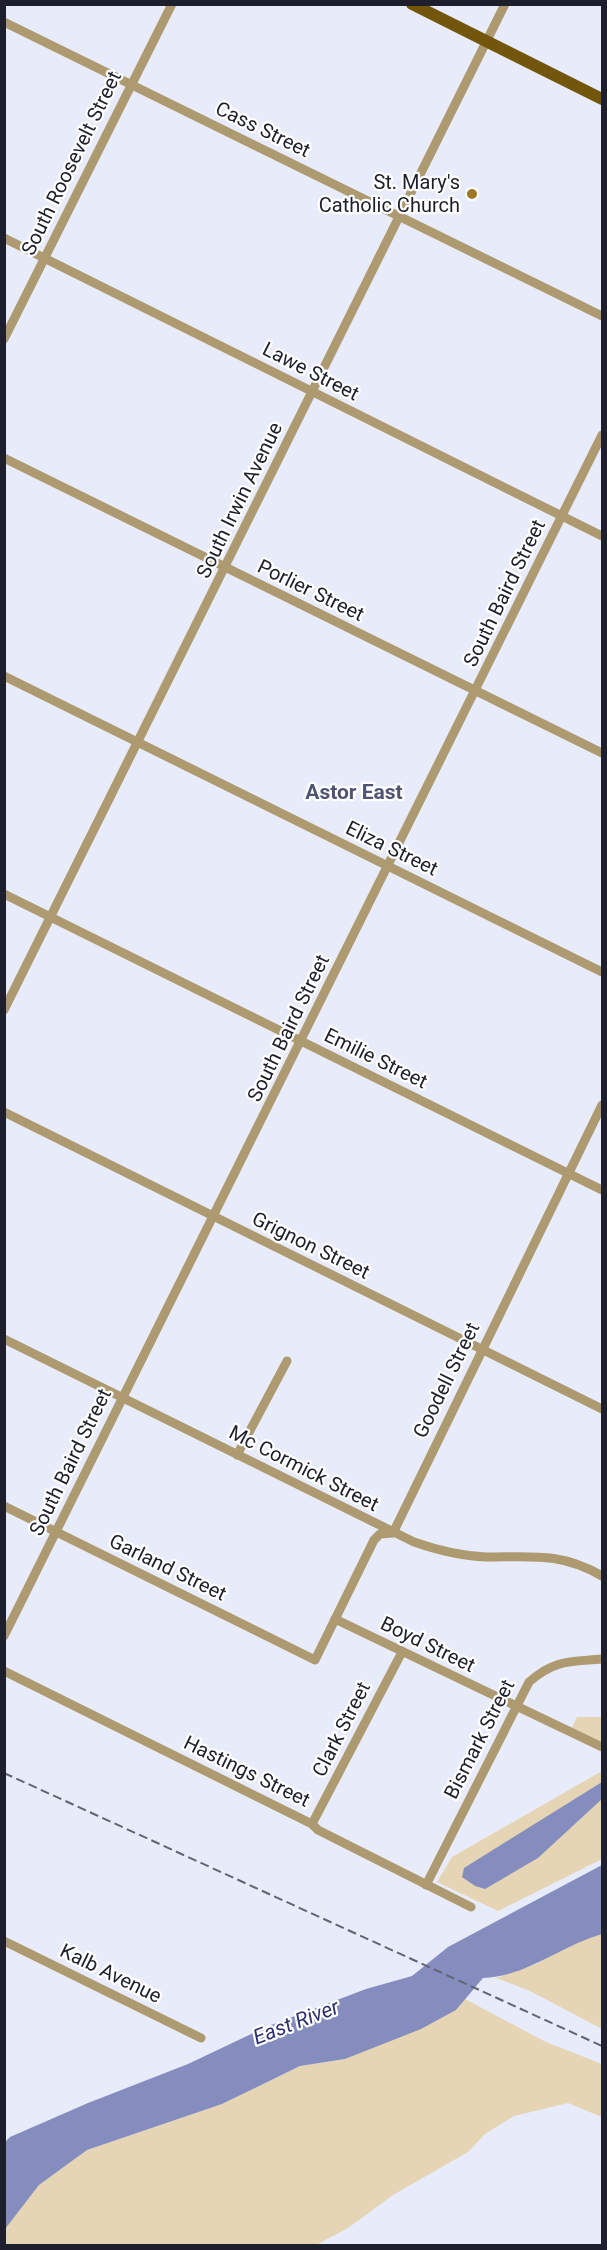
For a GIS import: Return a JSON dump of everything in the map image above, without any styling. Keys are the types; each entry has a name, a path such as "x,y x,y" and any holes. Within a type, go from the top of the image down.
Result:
{"main road":[{"path":"412,4 603,99"}],"street":[{"name":"South Roosevelt Street","path":"4,339 172,4"},
{"name":"South Irwin Avenue","path":"4,1010 52,918 505,4"},
{"name":"Cass Street","path":"4,22 603,316"},
{"name":"Lawe Street","path":"4,238 603,536"},
{"name":"South Baird Street","path":"4,1636 603,435"},
{"name":"Porlier Street","path":"4,458 603,753"},
{"name":"Eliza Street","path":"4,676 603,972"},
{"name":"Emilie Street","path":"4,894 603,1190"},
{"name":"Goodell Street","path":"393,1533 603,1105"},
{"name":"Grignon Street","path":"4,1112 603,1408"},
{"name":"Mc Cormick Street","path":"4,1339 393,1533 450,1553 487,1557 533,1555 558,1558 603,1576"},
{"path":"237,1455 287,1361"},
{"name":"Garland Street","path":"4,1506 315,1660 335,1619"},
{"path":"335,1619 374,1540 380,1534 393,1533"},
{"name":"Boyd Street","path":"335,1619 603,1748"},
{"name":"Clark Street","path":"312,1824 402,1652"},
{"name":"Bismark Street","path":"426,1885 529,1682 548,1667 570,1661 603,1659"},
{"name":"Hastings Street","path":"4,1671 312,1824 318,1830 471,1907"},
{"name":"Kalb Avenue","path":"4,1941 201,2038"}],"shaded area":[{"path":"577,1717 602,1717 602,1743 572,1728"},
{"path":"602,1771 602,1859 498,1911 437,1882 452,1857"},
{"path":"602,1934 602,2029 530,1991 496,1978 536,1964 577,1941"},
{"path":"465,1999 546,2042 602,2064 602,2117 568,2103 514,2116 485,2134 468,2152 393,2195 348,2228 316,2245 5,2245 4,2229 39,2185 87,2150 222,2104 300,2066 345,2059 456,2010"}],"water":[{"path":"602,1782 602,1799 538,1858 485,1889 475,1886 462,1877 464,1868"},
{"name":"East River","path":"602,1865 602,1934 573,1945 529,1967 483,1978 456,2010 421,2029 345,2059 300,2066 222,2104 87,2150 39,2185 5,2229 5,2142 10,2137 88,2103 188,2064 266,2027 366,1989 412,1976 448,1947"}],"railway":[{"path":"4,1773 602,2046"}],"place":[{"name":"St. Mary's Catholic Church","path":"472,194"}],"district":[{"name":"Astor East","path":"354,792"}]}
